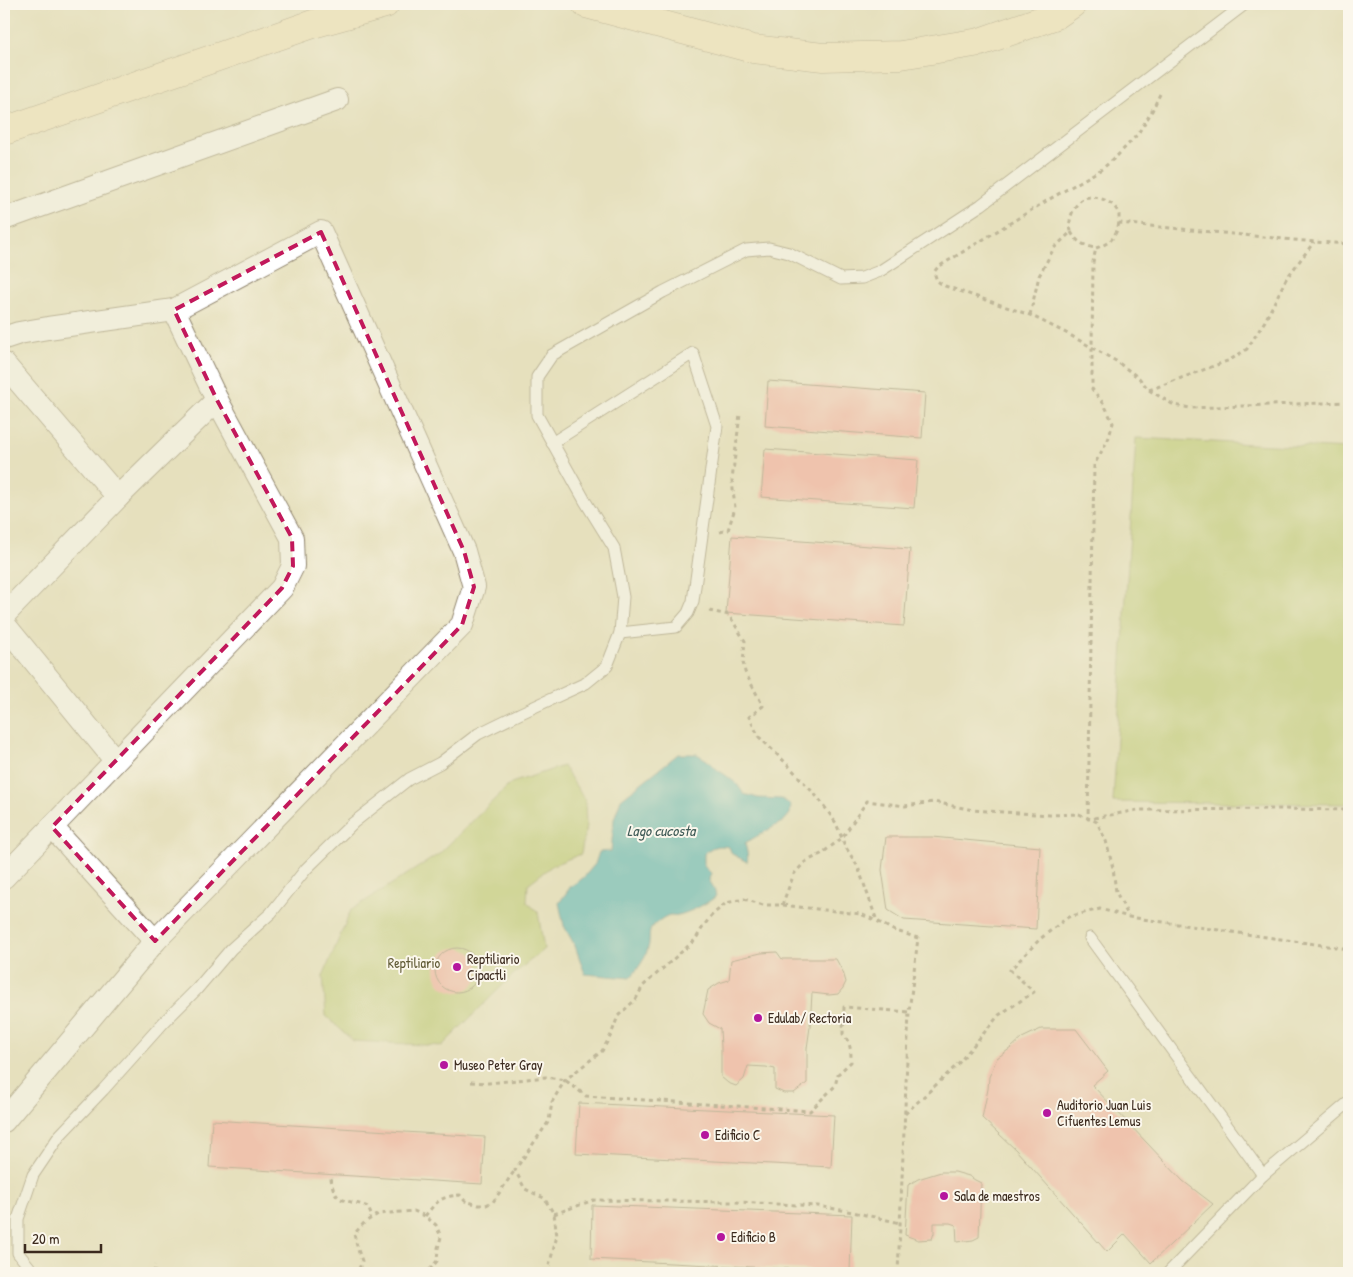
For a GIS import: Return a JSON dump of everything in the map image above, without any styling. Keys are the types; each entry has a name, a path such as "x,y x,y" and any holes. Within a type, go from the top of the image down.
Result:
{"main road":[{"path":"4,131 313,24 385,4"},
{"path":"586,4 753,49 824,57 901,55 980,42 1056,15 1072,4"}],"street":[{"path":"4,219 337,100"},
{"path":"4,338 19,333 48,328 174,310 321,232 464,551 474,587 462,625 155,941 4,1121"},
{"path":"4,877 282,588 294,566 292,538 217,400 174,310"},
{"path":"4,364 118,497"},
{"path":"4,616 118,497 217,400"},
{"path":"4,624 115,760"},
{"path":"52,826 155,941"}],"lane":[{"path":"34,1273 18,1252 18,1219 32,1175 60,1135 197,989 231,949 271,913 306,869 353,823 409,779 440,763 478,734 586,683 607,666 620,633 624,597 614,548 537,416 537,377 552,355 664,292 746,250 769,248 789,253 841,279 862,278 880,271 981,205 1245,4"},
{"path":"552,443 692,353 717,426 693,601 688,613 676,627 620,633"},
{"path":"1090,938 1263,1175"},
{"path":"1168,1273 1263,1175 1349,1102"}],"path":[{"path":"1164,88 1137,135 1102,170 1048,200 938,267 934,272 937,281 945,286 1030,315 1092,347 1116,361 1139,378 1149,390 1174,405 1190,408 1349,402"},
{"path":"1098,197 1110,203 1119,214 1116,232 1106,245 1096,248 1089,247 1081,244 1071,232 1070,221 1073,211 1083,198 1098,197"},
{"path":"1119,223 1349,244"},
{"path":"1030,315 1039,276 1054,248 1071,232"},
{"path":"1149,390 1230,360 1247,349 1265,321 1286,279 1315,242"},
{"path":"1088,818 1094,465 1108,440 1113,423 1104,404 1092,389 1093,262 1096,248"},
{"path":"713,533 728,530 735,508 732,480 740,414"},
{"path":"703,610 729,615 745,641 743,662 745,672 763,706 749,717 759,737 787,764 836,823 858,866 877,921"},
{"path":"782,905 794,874 805,862 821,854 842,838 867,801 905,806 934,802 973,810 1049,815 1079,814 1097,822 1106,841 1113,868 1116,892 1129,917"},
{"path":"1088,818 1138,810 1349,810"},
{"path":"425,1216 439,1200 448,1196 460,1195 465,1201 479,1205 493,1202 549,1121 552,1102 565,1080 602,1051 611,1035 618,1016 636,999 643,986 695,940 711,916 726,903 744,899 763,905 782,905 860,914 893,930 918,938 909,1012 898,1273"},
{"path":"471,1082 489,1083 546,1077 565,1080 586,1096 810,1111 835,1086 838,1074 851,1062 851,1049 842,1034 844,1007 909,1012"},
{"path":"515,1170 525,1189 544,1198 554,1214 557,1236 547,1273"},
{"path":"332,1178 334,1190 338,1196 346,1202 368,1207 372,1218"},
{"path":"554,1214 594,1200 736,1202 818,1206 900,1223"},
{"path":"352,1273 359,1269 362,1261 354,1234 365,1222 378,1214 414,1211 425,1216 436,1225 441,1236 437,1262 428,1273"},
{"path":"154,1273 155,1265"},
{"path":"359,1269 366,1273"}],"highlighted area":[{"path":"321,232 464,551 474,587 462,625 155,941 52,827 282,588 293,566 292,538 217,400 174,310"}],"green space":[{"path":"1136,438 1349,449 1349,804 1113,802"},
{"name":"Reptiliario","path":"563,766 585,800 586,826 581,854 553,865 528,884 527,902 538,912 544,949 514,974 442,1046 353,1041 326,1016 323,976 351,910 439,854 511,783"}],"water":[{"name":"Lago cucosta","path":"678,754 697,754 707,760 737,784 744,794 758,798 782,799 791,805 790,814 784,821 745,843 748,855 747,862 732,854 729,847 715,847 704,854 704,866 711,873 709,880 716,896 687,912 670,915 653,926 650,931 649,945 645,956 630,978 585,974 575,946 564,926 559,903 571,886 583,878 595,864 599,852 611,851 614,819 621,799"}],"building":[{"path":"768,381 925,393 922,438 765,426"},
{"path":"765,449 918,460 914,508 761,497"},
{"path":"732,536 910,549 904,626 726,613"},
{"path":"886,837 932,837 1040,847 1036,929 904,920 888,910 882,870"},
{"name":"Reptiliario Cipactli","path":"453,948 461,948 473,954 479,970 473,986 461,992 453,992 441,986 435,974 435,966 441,954"},
{"name":"Edulab/ Rectoria","path":"777,952 782,959 836,959 846,982 838,994 812,993 807,1048 807,1083 794,1093 784,1093 775,1089 775,1069 766,1067 748,1066 744,1079 736,1086 728,1083 721,1077 720,1029 709,1023 703,1014 708,990 719,983 729,980 731,960 761,953"},
{"path":"1041,1029 1076,1029 1108,1071 1092,1085 1183,1181 1213,1204 1151,1263 1125,1234 1107,1252 1016,1150 982,1118 989,1077 997,1058 1022,1038"},
{"name":"Edificio C","path":"579,1103 834,1115 831,1167 576,1154"},
{"path":"212,1120 485,1137 482,1184 209,1167"},
{"name":"Sala de maestros","path":"941,1172 955,1172 969,1176 981,1183 979,1237 973,1240 957,1242 956,1225 950,1223 934,1223 932,1239 918,1240 905,1235 908,1185 918,1179"},
{"name":"Edificio B","path":"592,1205 852,1215 850,1272 591,1259"}],"place":[{"name":"Reptiliario Cipactli","path":"457,967"},
{"name":"Edulab/ Rectoria","path":"758,1018"},
{"name":"Museo Peter Gray","path":"444,1065"},
{"name":"Auditorio Juan Luis Cifuentes Lemus","path":"1047,1113"},
{"name":"Edificio C","path":"705,1135"},
{"name":"Sala de maestros","path":"944,1196"},
{"name":"Edificio B","path":"721,1237"}]}
